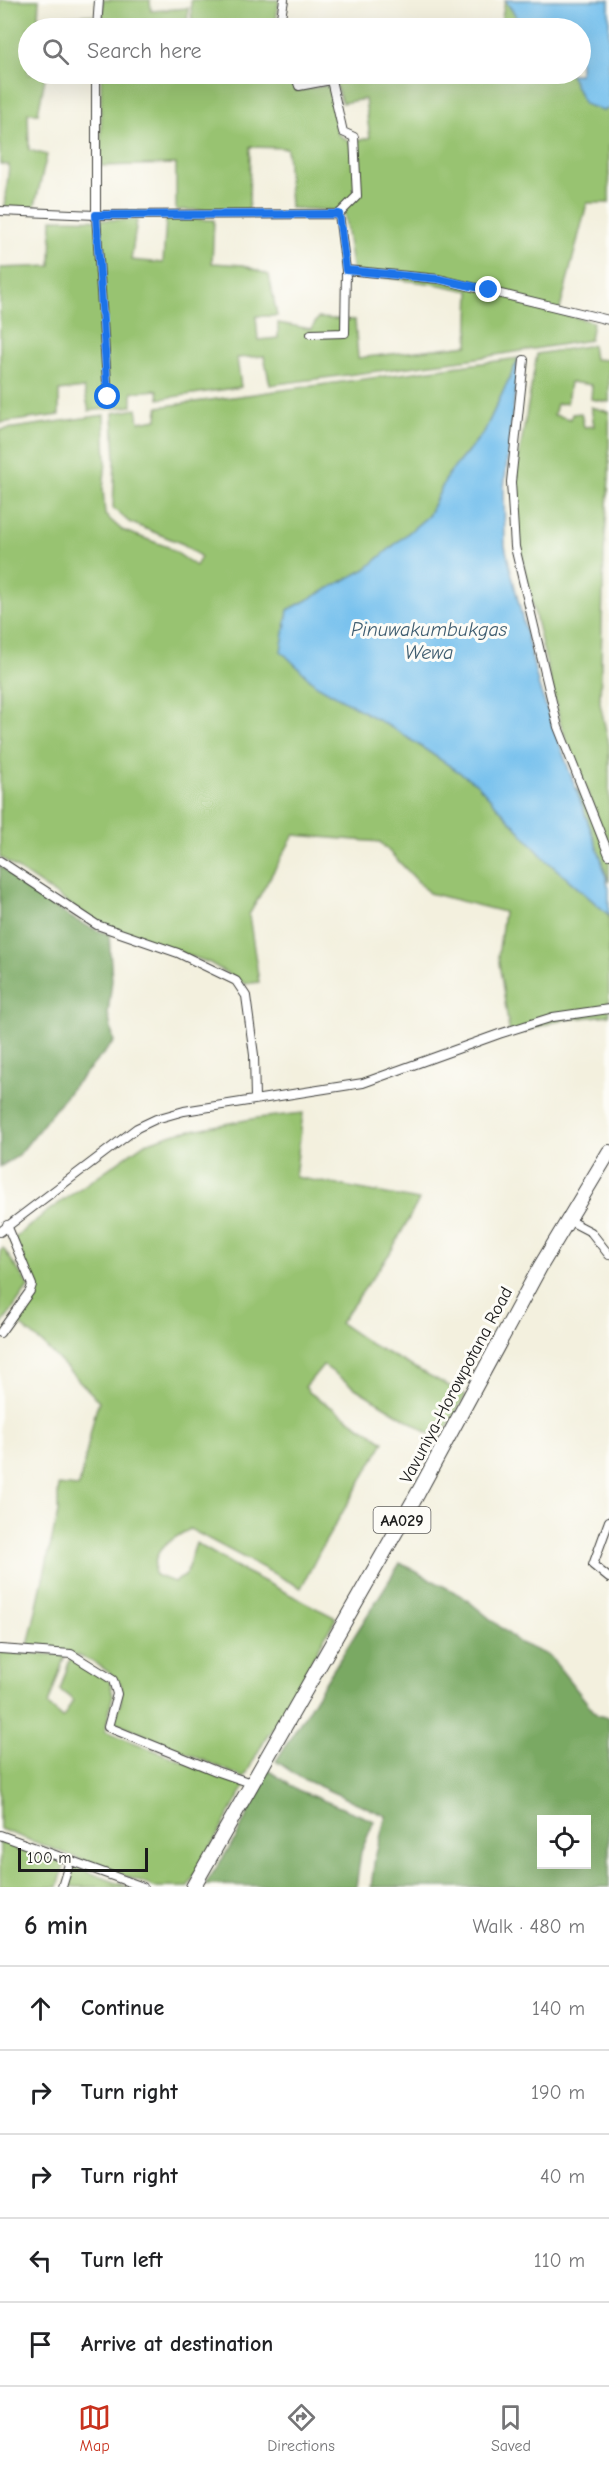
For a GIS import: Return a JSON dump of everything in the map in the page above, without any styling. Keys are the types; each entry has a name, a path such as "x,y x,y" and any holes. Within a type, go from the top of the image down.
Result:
{"highway":[{"name":"Vavuniya-Horowpotana Road","path":"193,1887 418,1493 540,1267 609,1152"}],"street":[{"path":"98,18 99,0"},
{"path":"281,18 284,0"},
{"path":"96,84 96,215 108,397"},
{"path":"0,212 96,215 339,214 357,195 354,137 343,132 332,84"},
{"path":"311,334 345,333 346,270 339,214"},
{"path":"346,270 439,279 609,320"},
{"path":"524,360 511,482 515,547 558,727 609,855"},
{"path":"0,861 97,925 178,953 236,981 246,996 255,1055 255,1099"},
{"path":"0,1232 137,1128 156,1119 184,1111 363,1083 553,1017 609,1009"},
{"path":"568,1220 591,1232 609,1255"},
{"path":"0,1333 32,1285 7,1225"},
{"path":"609,1521 593,1565 609,1578"},
{"path":"0,1649 71,1654 112,1680 117,1694 108,1727 216,1772 252,1783"},
{"path":"0,1835 142,1887"},
{"path":"62,1887 70,1861"}],"green space":[{"path":"0,0 39,0 38,17 92,15 92,18 18,18 18,84 44,84 38,113 28,113 29,150 47,155 34,209 5,208 9,165 0,164"},
{"path":"103,0 150,0 151,11 188,8 188,18 102,18"},
{"path":"191,0 279,0 276,18 192,18"},
{"path":"505,0 517,18 502,18"},
{"path":"101,84 294,84 296,91 329,85 338,134 349,142 370,138 365,99 342,103 335,84 575,84 584,104 604,111 609,108 609,203 587,203 559,313 593,322 590,340 471,359 270,385 264,356 237,358 241,387 159,399 158,390 132,392 132,406 89,411 84,388 59,391 59,415 0,423 0,268 51,266 52,219 137,220 131,260 163,263 166,218 214,220 212,263 243,265 269,275 277,316 256,316 258,340 278,338 278,323 311,329 318,318 355,320 358,358 468,345 470,291 435,284 353,274 344,211 290,208 287,148 250,147 249,210 176,210 176,164 101,166"},
{"path":"592,345 594,359 609,360 609,402 591,399 592,385 570,382 567,403 557,404 554,415 571,419 572,414 581,413 584,427 594,426 591,407 609,412 609,476 604,552 600,703 609,745 609,847 561,726 519,547 514,484 537,354"},
{"path":"519,358 484,432 448,475 428,516 366,569 288,610 399,732 477,784 546,860 609,915 609,1015 560,1020 510,1036 498,956 504,912 429,893 380,842 294,835 249,915 259,982 245,984 210,963 98,923 0,857 0,430 104,415 105,515 122,530 168,547 196,566 201,557 183,544 129,522 113,508 115,460 113,413 137,409 139,422 157,419 158,407"},
{"path":"576,787 587,802 609,859 609,882"},
{"path":"0,866 80,923 109,934 112,980 108,1014 114,1042 71,1089 18,1156 0,1167"},
{"path":"303,1113 295,1177 419,1200 390,1253 340,1323 372,1345 466,1395 440,1440 355,1388 323,1365 305,1387 310,1393 384,1442 322,1547 301,1588 190,1529 169,1542 159,1552 156,1558 155,1575 174,1582 185,1576 196,1543 242,1570 336,1618 316,1652 292,1702 264,1741 244,1778 113,1721 121,1702 121,1684 101,1667 67,1652 28,1646 58,1512 58,1485 78,1487 99,1401 43,1344 15,1321 32,1299 35,1282 10,1242 45,1213 145,1143 176,1133 257,1118"},
{"path":"3,1248 29,1286 0,1327 0,1250"},
{"path":"400,1563 462,1596 520,1643 550,1656 597,1715 609,1718 609,1887 371,1887 375,1857 386,1816 301,1778 276,1761"},
{"path":"0,1652 65,1655 48,1705 63,1718 73,1700 60,1690 71,1656 110,1682 113,1695 105,1731 245,1786 188,1887 154,1887 0,1829"},
{"path":"268,1770 298,1790 374,1821 361,1852 356,1887 205,1885 236,1838"},
{"path":"0,1839 65,1863 58,1887 0,1887"},
{"path":"72,1866 128,1887 66,1887"}],"water":[{"path":"505,0 609,0 609,108 604,111 584,104 575,84 591,84 591,18 517,18"},
{"name":"Pinuwakumbukgas Wewa","path":"519,358 504,488 505,546 539,687 601,858 609,889 609,915 546,860 477,784 399,732 315,684 281,651 288,610 366,569 428,516 448,475 484,432"}],"route":[{"path":"108,397 96,215 339,214 346,270 439,279 489,290"}]}
